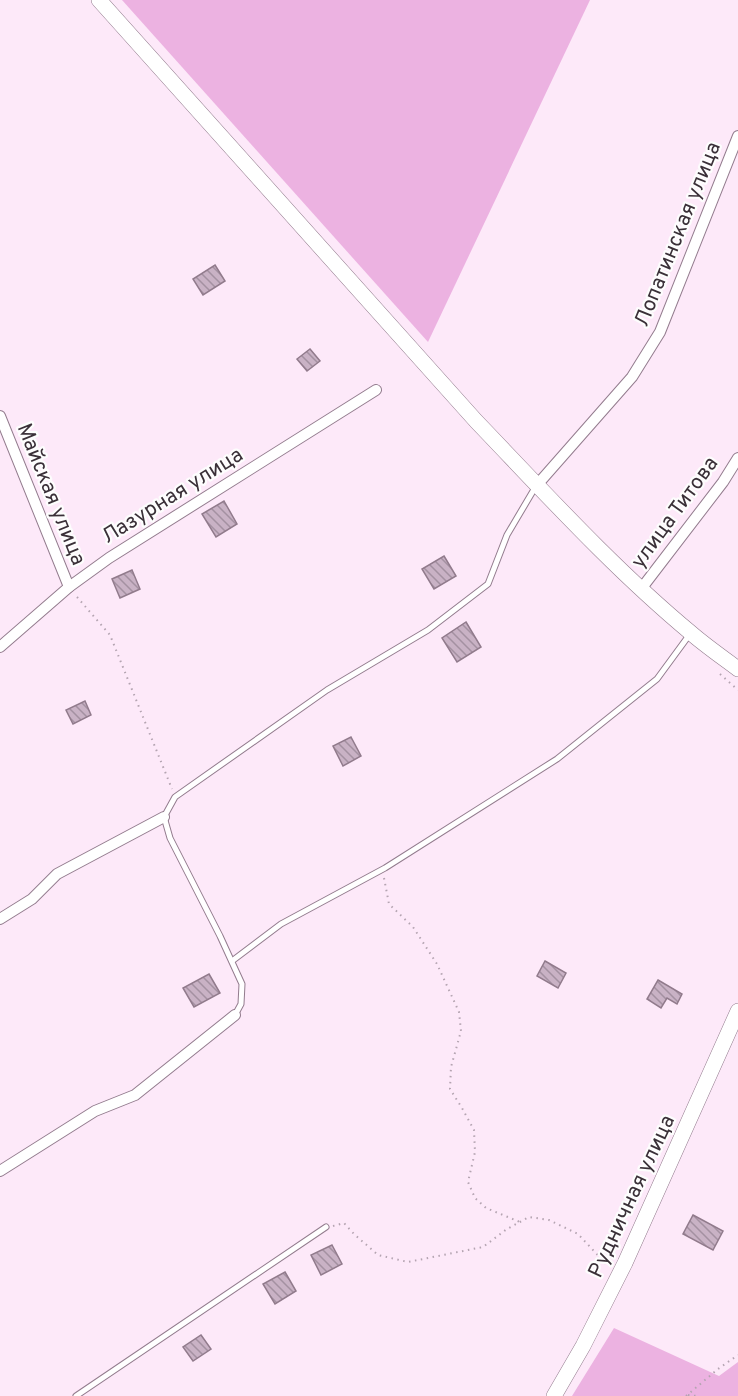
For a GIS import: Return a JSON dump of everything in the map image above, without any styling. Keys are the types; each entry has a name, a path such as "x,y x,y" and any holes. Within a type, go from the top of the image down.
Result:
{"main road":[{"path":"99,0 469,413 537,485 641,589 691,633 738,669"},
{"name":"Рудничная улица","path":"554,1396 618,1276 738,1011"}],"street":[{"name":"Лопатинская улица","path":"537,485 632,376 660,332 737,142"},
{"name":"Лазурная улица","path":"0,647 69,587 109,558 376,390"},
{"name":"Майская улица","path":"0,416 69,587"},
{"name":"улица Титова","path":"641,589 723,482 738,458"},
{"path":"0,919 32,899 57,874 164,818"},
{"path":"0,1171 95,1111 135,1095 236,1015"}],"lane":[{"path":"236,1015 241,1004 242,984 170,838 164,818 175,797 327,690 428,630 488,584 507,536 537,485"},
{"path":"232,961 281,924 385,868 556,759 657,678 691,633"},
{"path":"76,1396 326,1227"}],"path":[{"path":"69,587 110,635 175,797"},
{"path":"719,673 738,690"},
{"path":"385,868 384,879 389,904 413,927 437,964 459,1012 461,1031 451,1067 450,1089 474,1130 475,1152 468,1182 475,1198 486,1208 520,1222"},
{"path":"326,1227 344,1223 378,1255 408,1262 483,1247 507,1229 529,1217 549,1220 578,1234 618,1276"},
{"path":"687,1395 738,1355"},
{"path":"687,1395 697,1396"}],"shaded area":[{"path":"122,0 590,0 428,342"},
{"path":"614,1328 719,1376 738,1362 738,1396 572,1396"}],"building":[{"path":"215,265 225,281 203,295 193,279"},
{"path":"310,349 320,361 307,371 297,359"},
{"path":"224,501 237,524 216,537 202,514"},
{"path":"444,556 456,576 434,589 422,569"},
{"path":"132,570 140,589 120,598 112,579"},
{"path":"466,622 481,647 457,662 442,638"},
{"path":"85,701 91,715 73,724 66,710"},
{"path":"351,737 361,756 343,766 333,746"},
{"path":"545,961 566,973 558,988 537,976"},
{"path":"209,974 220,993 194,1007 183,988"},
{"path":"658,980 682,994 677,1004 667,998 661,1008 647,999"},
{"path":"693,1215 723,1231 713,1250 683,1234"},
{"path":"332,1245 342,1264 321,1275 311,1255"},
{"path":"285,1272 296,1291 275,1304 263,1284"},
{"path":"201,1335 211,1349 193,1361 183,1347"}]}
